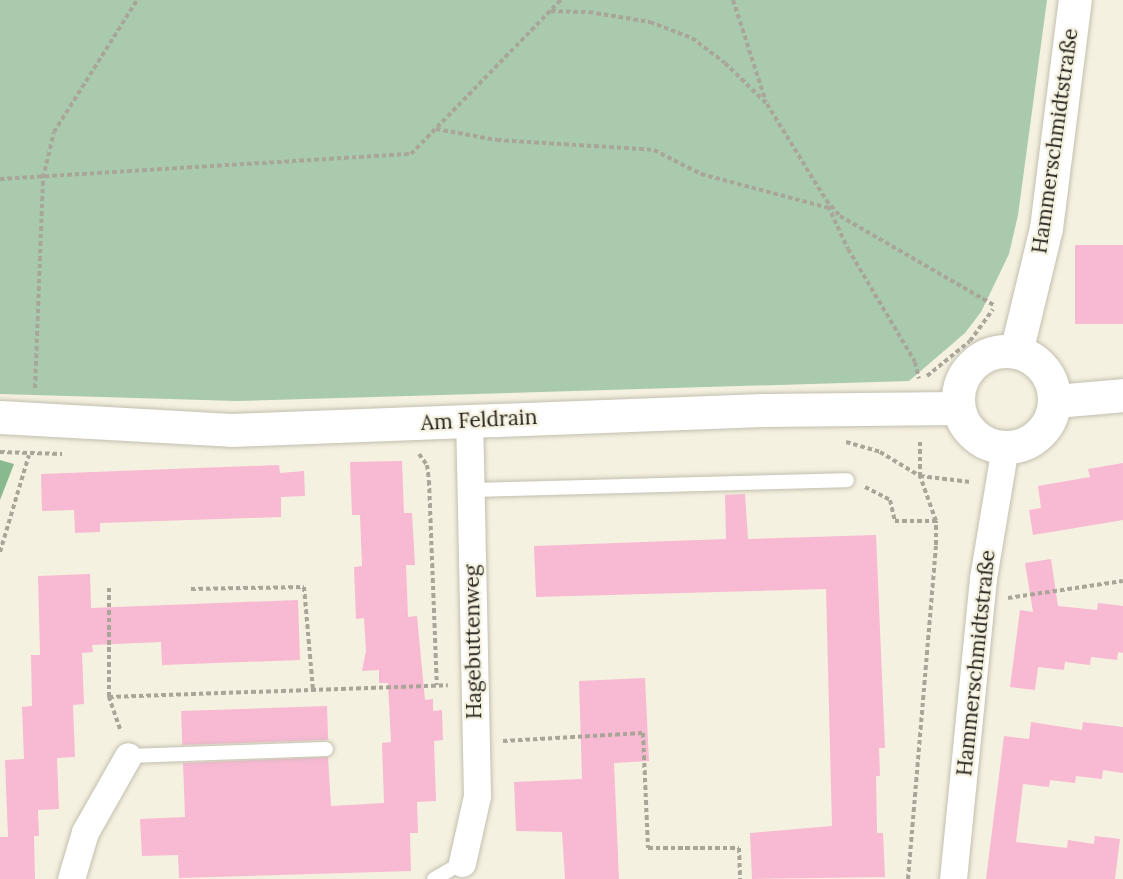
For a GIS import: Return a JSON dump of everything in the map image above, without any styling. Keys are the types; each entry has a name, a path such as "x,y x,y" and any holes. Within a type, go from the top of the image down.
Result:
{"street":[{"name":"Hammerschmidtstraße","path":"1016,352 1010,310 1046,228 1075,0"},
{"path":"998,351 1016,352 1037,362 1046,370 1055,401 1051,417 1034,439 1005,447 983,442 971,434 958,408 960,385 974,362 998,351"},
{"name":"Am Feldrain","path":"0,417 231,430 763,410 919,395 958,408"},
{"path":"1055,401 1123,396"},
{"name":"Hagebuttenweg","path":"462,863 477,796 469,420"},
{"name":"Hammerschmidtstraße","path":"953,879 981,601 1005,447"},
{"path":"71,879 86,832 128,756"}],"lane":[{"path":"470,490 848,480"},
{"path":"128,756 326,749"},
{"path":"434,879 462,863"}],"path":[{"path":"0,552 34,440 43,178 54,132 136,0"},
{"path":"0,179 411,154 561,0"},
{"path":"733,0 767,104 826,200 840,216 1010,310 970,341 919,395"},
{"path":"551,11 589,12 650,22 692,38 725,63 767,104"},
{"path":"435,129 497,140 654,150 700,174 829,208"},
{"path":"826,200 915,362 919,395 920,477 936,520 920,772 908,879"},
{"path":"414,450 427,465 429,481 437,685"},
{"path":"848,480 890,501 896,521 936,520"},
{"path":"981,601 1123,581"},
{"path":"109,585 109,697 128,756"},
{"path":"191,589 304,587 313,690"},
{"path":"109,697 474,684"},
{"path":"476,742 644,733 648,848 739,848 740,879"}],"green space":[{"path":"0,0 1047,0 1018,215 1009,254 981,312 965,333 909,381 237,401 0,394"},
{"path":"0,460 14,464 0,500"}],"building":[{"path":"1075,245 1123,245 1123,324 1075,324"},
{"path":"402,461 404,513 412,513 415,565 406,565 408,617 417,616 425,700 433,699 433,711 442,710 443,740 434,741 436,801 417,802 418,833 410,833 411,871 179,878 178,855 142,856 140,819 185,817 183,763 328,757 331,806 384,803 382,743 391,742 388,683 379,683 379,670 362,671 366,651 364,618 356,619 354,567 362,566 360,515 352,515 350,462"},
{"path":"1123,463 1123,520 1033,535 1029,510 1041,508 1038,486 1090,477 1088,469"},
{"path":"279,465 280,473 304,471 305,496 281,497 281,517 100,523 100,532 75,533 74,510 42,511 41,474"},
{"path":"745,494 748,539 876,535 885,748 879,748 880,776 876,776 877,833 883,833 885,877 752,879 750,833 832,826 826,589 536,597 534,546 726,539 725,495"},
{"path":"1051,559 1058,606 1097,610 1098,603 1123,606 1123,653 1118,652 1117,660 1091,657 1090,665 1065,662 1064,670 1038,667 1035,690 1010,687 1020,610 1033,612 1025,563"},
{"path":"90,574 91,608 298,600 300,660 162,665 161,642 92,645 93,652 82,653 84,704 73,705 75,757 57,758 59,809 38,810 39,836 34,836 35,879 0,879 0,837 8,837 5,760 24,759 22,707 32,706 31,655 40,655 38,576"},
{"path":"645,678 649,761 614,763 619,879 565,879 562,832 516,831 514,782 582,779 579,681"},
{"path":"327,706 328,740 182,745 181,711"},
{"path":"1031,722 1082,730 1083,722 1123,727 1123,773 1103,770 1102,779 1076,776 1075,783 1050,780 1049,787 1023,784 1016,842 1067,848 1068,840 1094,844 1095,836 1120,839 1115,879 986,879 1004,736 1029,739"}]}
